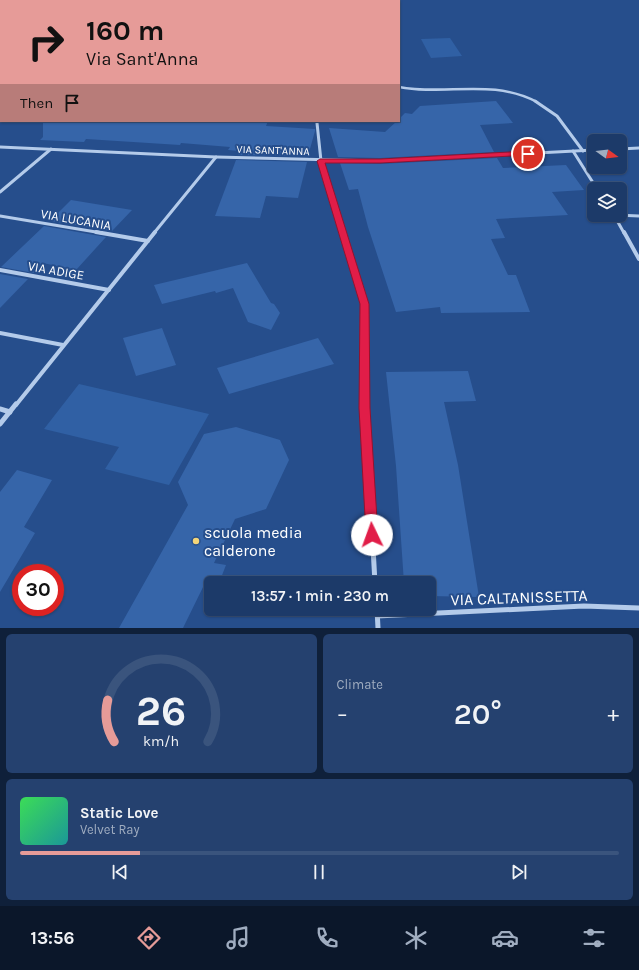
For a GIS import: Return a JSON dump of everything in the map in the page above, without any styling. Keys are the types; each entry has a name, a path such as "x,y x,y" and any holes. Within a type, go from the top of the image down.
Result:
{"street":[{"path":"400,87 419,90 471,88 519,94 539,102 554,112 583,151"},
{"path":"316,123 320,161 365,304 365,408 375,576"},
{"name":"VIA SANT'ANNA","path":"0,147 320,161 380,161 587,151"},
{"path":"627,149 639,148"},
{"path":"0,192 51,150"},
{"path":"573,151 593,182"},
{"path":"0,424 216,157"},
{"name":"VIA LUCANIA","path":"0,216 148,241"},
{"path":"627,216 639,216"},
{"path":"619,222 639,259"},
{"name":"VIA ADIGE","path":"0,270 109,290"},
{"path":"0,333 63,345"},
{"path":"0,409 10,412"},
{"name":"VIA CALTANISSETTA","path":"436,613 584,606 639,608"},
{"path":"377,616 378,628"}],"shaded area":[{"path":"450,38 462,56 431,58 421,39"},
{"path":"79,384 209,414 169,485 105,469 119,447 44,429"}],"building":[{"path":"496,101 513,123 480,125 494,152 380,158 338,157 329,128 385,132 396,122 400,122 400,118 405,113 412,114 420,106"},
{"path":"43,122 268,122 266,126 315,129 308,156 238,155 239,151 228,150 230,147 181,143 180,145 86,139 84,142 40,140 43,137"},
{"path":"497,158 503,168 566,165 584,190 552,192 568,215 496,219 505,238 491,239 508,275 516,275 530,312 441,313 440,307 396,312 368,227 358,189 349,190 340,163 380,164"},
{"path":"236,160 307,162 298,198 266,196 260,218 215,216"},
{"path":"71,200 132,210 112,231 50,221"},
{"path":"44,226 106,237 76,270 43,263 34,273 1,267"},
{"path":"247,263 271,303 274,304 280,313 271,330 248,322 233,288 162,304 154,285"},
{"path":"0,274 28,279 0,308"},
{"path":"162,328 176,365 136,376 123,338"},
{"path":"318,338 334,364 229,394 217,368"},
{"path":"468,371 476,401 444,402 458,465 479,597 436,596 436,576 404,576 396,466 386,372"},
{"name":"scuola media calderone","path":"236,427 280,440 289,460 266,509 235,519 214,563 226,565 222,576 204,576 204,585 183,628 119,628 188,505 178,482 204,434"},
{"path":"17,470 52,480 24,527 35,533 17,564 12,564 12,572 0,592 0,492"}],"place":[{"name":"scuola media calderone","path":"196,541"}],"route":[{"path":"372,535 365,408 365,304 320,161 380,161 528,154"}]}
